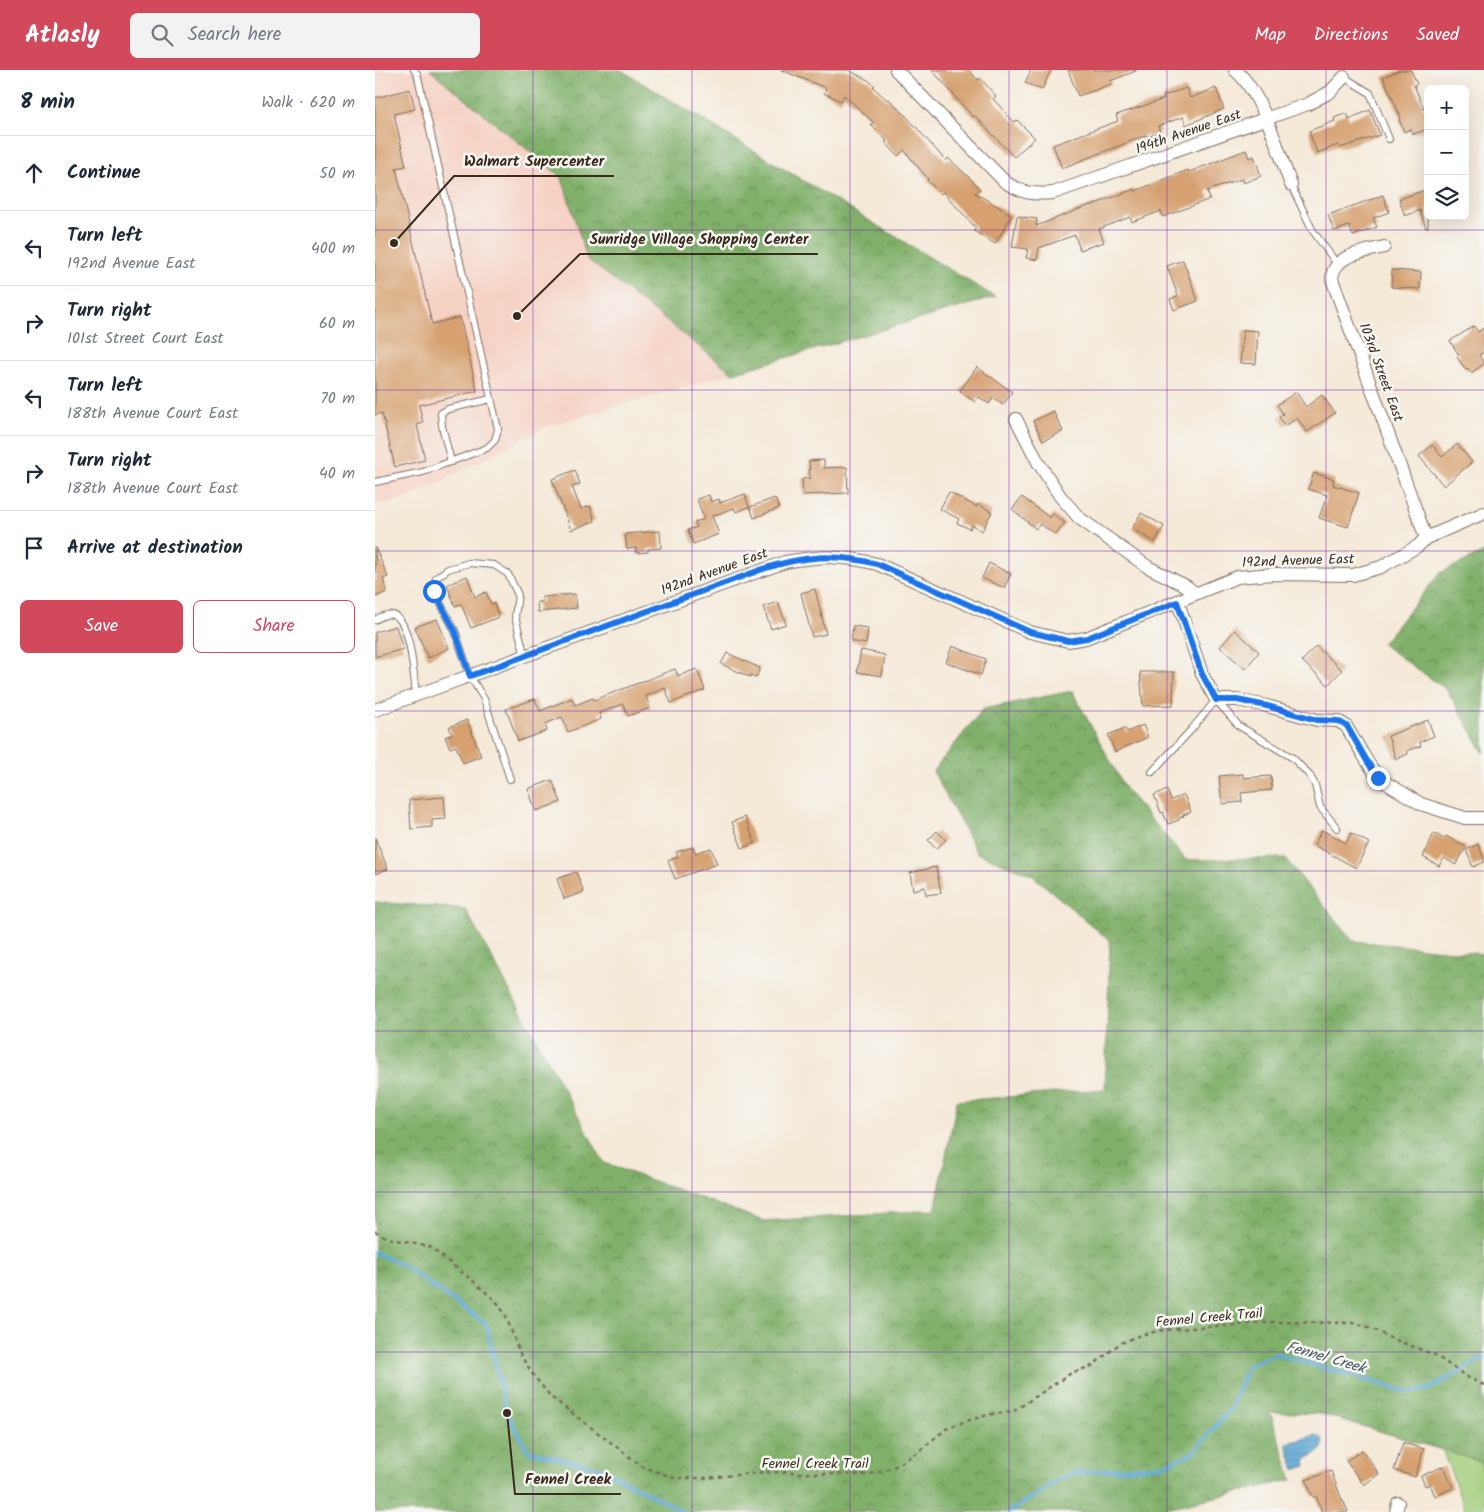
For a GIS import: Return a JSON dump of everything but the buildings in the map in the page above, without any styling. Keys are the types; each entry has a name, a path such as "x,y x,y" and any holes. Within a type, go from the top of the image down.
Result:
{"street":[{"name":"194th Avenue East","path":"895,70 1005,182 1023,192 1033,194 1053,193 1266,120 1321,98 1344,77"},
{"path":"1235,70 1249,85 1266,120 1291,185"},
{"path":"1337,264 1345,258 1384,247"},
{"name":"103rd Street East","path":"1337,264 1333,271 1335,289 1344,309 1426,538"},
{"path":"1015,419 1038,462 1060,496 1079,518 1148,567 1186,586 1195,593"},
{"name":"192nd Avenue East","path":"375,710 763,569 807,558 834,556 855,558 877,564 1030,632 1068,641 1087,638 1237,577 1362,573 1381,567 1403,556 1426,538 1484,513"},
{"path":"1177,602 1202,674 1216,700 1237,700 1317,720 1338,721 1347,726 1378,778 1421,804 1465,818 1484,818"}],"lane":[{"path":"375,482 423,472 487,448 495,440 498,429 415,70"},
{"path":"1344,77 1370,93 1389,139"},
{"path":"1291,185 1313,232 1337,264"},
{"path":"451,462 442,426 441,413 448,409 491,399"},
{"path":"510,779 484,699 470,676 455,631 434,591 437,578 448,569 469,563 494,565 508,574 518,594 515,616 525,657"},
{"path":"375,620 381,616 392,614 399,618 405,629 409,645 416,695"},
{"path":"1152,772 1216,700 1239,726 1293,758 1310,776 1315,785 1319,806 1337,828"}],"path":[{"name":"Fennel Creek Trail","path":"375,1231 387,1238 430,1247 473,1281 496,1300 505,1314 521,1356 533,1376 551,1397 643,1467 675,1478 705,1478 766,1472 867,1475 894,1467 919,1451 946,1429 992,1414 1014,1411 1071,1373 1092,1366 1119,1344 1140,1334 1163,1330 1276,1322 1355,1323 1435,1356 1467,1377 1484,1385"}],"shaded area":[{"path":"375,70 430,70 562,178 587,259 733,373 545,427 409,498 375,505"}],"green space":[{"path":"430,70 621,70 995,297 733,373 587,259 562,178"},
{"path":"1484,552 1484,753 1447,690 1382,644 1440,573"},
{"path":"1072,691 1126,790 1186,860 1285,858 1353,941 1484,954 1484,1473 1479,1461 1322,1414 1270,1412 1292,1480 1149,1512 375,1512 375,902 465,909 604,1163 764,1221 935,1210 957,1101 1105,1089 1110,941 1032,875 977,853 933,771 983,709"},
{"path":"1442,1449 1480,1462 1484,1473 1484,1512 1466,1512"}],"water":[{"path":"1315,1435 1323,1440 1322,1450 1305,1460 1306,1466 1295,1470 1286,1444"}],"waterway":[{"name":"Fennel Creek","path":"375,1253 401,1264 486,1324 507,1413 528,1451 603,1469 684,1512"},
{"name":"Fennel Creek","path":"1009,1512 1069,1474 1163,1465 1194,1452 1231,1408 1248,1365 1276,1354 1408,1392 1429,1389 1484,1358"}],"place":[{"name":"Walmart Supercenter","path":"394,243"},
{"name":"Sunridge Village Shopping Center","path":"517,316"},
{"name":"Fennel Creek","path":"507,1413"}],"route":[{"path":"434,591 455,631 470,676 763,569 807,558 834,556 855,558 877,564 1030,632 1068,641 1087,638 1177,602 1202,674 1216,700 1237,700 1267,706 1307,718 1338,721 1347,726 1378,778"}]}
